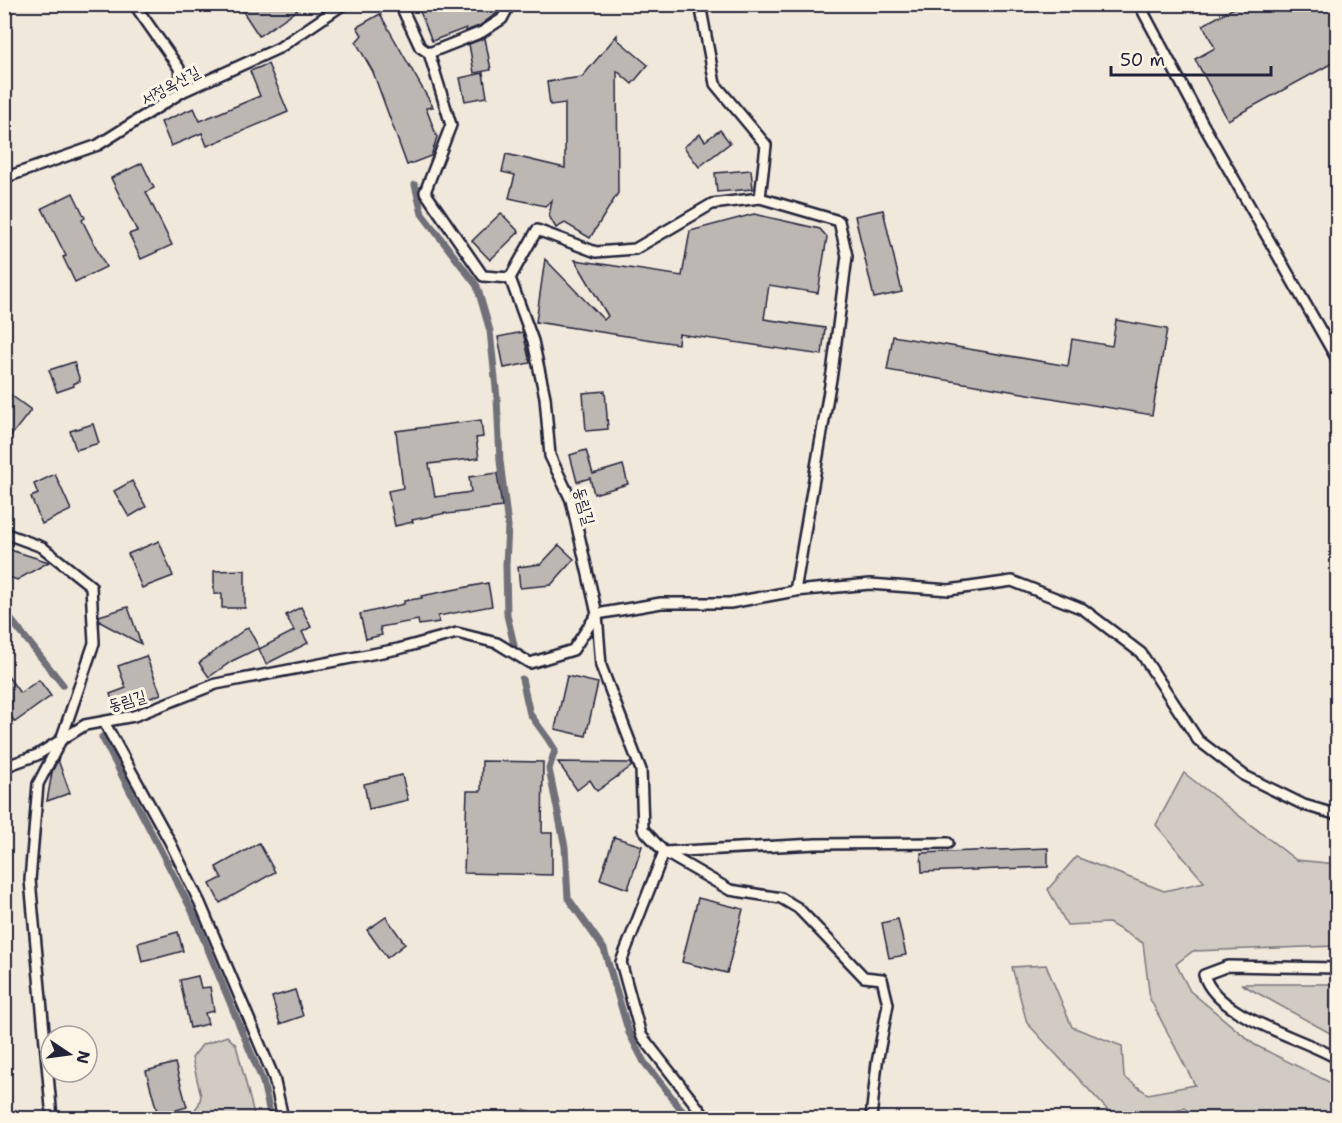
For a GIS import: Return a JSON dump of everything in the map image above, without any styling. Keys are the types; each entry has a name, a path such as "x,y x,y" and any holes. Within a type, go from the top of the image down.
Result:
{"lane":[{"path":"134,4 179,68 182,92"},
{"name":"서정옥산길","path":"4,178 98,145 182,92 279,48 344,4"},
{"path":"400,4 420,46 429,53 451,125 425,192 483,276 510,278 537,230 596,252 635,249 711,204 760,198 839,221 847,256 832,373 795,591"},
{"path":"429,53 482,32 502,20 510,4"},
{"path":"700,4 715,84 766,145 760,198"},
{"path":"1139,4 1204,126 1338,361"},
{"name":"동림길","path":"4,767 37,755 84,725 134,716 216,684 398,649 457,633 498,643 530,663 573,650 597,615 571,500 550,456 545,397 533,341 510,278"},
{"path":"4,533 42,546 92,586 94,643 61,740 38,784 30,880 52,1119"},
{"path":"871,1119 877,1063 888,1004 882,979 864,977 798,908 781,898 730,890 664,852 643,829 641,770 601,666 597,615 661,603 730,603 795,591 870,584 948,590 1012,581 1083,609 1141,652 1198,740 1245,776 1304,805 1338,815"},
{"path":"104,722 169,840 200,903 274,1078 283,1119"},
{"path":"664,852 816,843 948,843"},
{"path":"664,852 621,962 642,1035 706,1119"},
{"path":"1338,968 1228,966 1203,975 1207,987 1242,1015 1338,1059"}],"shaded area":[{"path":"1184,773 1296,860 1337,864 1337,946 1193,951 1176,964 1190,991 1255,1045 1337,1086 1337,1118 1196,1118 1185,1108 1153,1118 1115,1118 1027,1023 1012,967 1046,965 1072,1027 1122,1046 1124,1077 1148,1094 1195,1085 1150,999 1143,943 1109,923 1067,925 1048,889 1076,857 1164,891 1204,882 1156,825"},
{"path":"1241,984 1337,984 1337,1037"},
{"path":"227,1036 236,1045 255,1118 189,1118 199,1104 201,1096 192,1058 202,1045"},
{"path":"524,1109 546,1118 517,1118"}],"building":[{"path":"238,4 306,4 259,36"},
{"path":"417,4 494,4 497,13 479,26 466,31 466,28 432,41"},
{"path":"1241,4 1338,4 1338,60 1228,120 1195,59 1215,48 1203,25"},
{"path":"380,14 433,107 426,108 437,137 431,156 407,165 373,72 356,42 362,35 357,27"},
{"path":"617,35 617,39 648,65 632,84 617,71 618,193 590,238 565,223 556,228 549,216 552,200 545,206 509,198 515,175 502,172 506,154 565,168 565,103 550,105 547,82 582,77"},
{"path":"485,38 491,70 474,73 469,44"},
{"path":"268,64 288,112 207,146 202,133 171,146 161,122 194,108 200,121 260,96 250,71"},
{"path":"483,73 487,97 465,101 460,78"},
{"path":"720,130 730,143 699,167 684,147 700,134 705,141"},
{"path":"142,163 154,188 146,192 172,245 141,259 129,234 137,231 111,178"},
{"path":"751,170 753,189 717,192 715,173"},
{"path":"73,193 85,218 82,220 106,267 75,282 63,257 66,256 42,208"},
{"path":"883,210 902,292 874,298 855,216"},
{"path":"501,213 519,232 490,260 472,241"},
{"path":"754,214 820,229 827,237 818,293 769,285 764,319 825,328 822,355 679,334 678,344 536,322 545,259 604,320 608,316 575,260 682,276 690,231"},
{"path":"1116,320 1167,329 1152,415 887,370 893,336 1068,366 1072,339 1112,346"},
{"path":"523,332 530,363 504,368 498,337"},
{"path":"74,362 80,381 73,384 74,386 57,392 49,370"},
{"path":"4,390 31,410 4,445"},
{"path":"605,391 608,429 586,431 583,393"},
{"path":"481,420 483,437 476,438 479,458 429,464 435,497 471,492 469,477 497,473 502,507 446,513 395,526 388,491 403,488 396,431"},
{"path":"93,424 99,443 76,450 70,431"},
{"path":"586,450 593,474 623,465 628,484 594,494 590,478 577,482 570,455"},
{"path":"55,474 71,510 42,524 31,497 38,494 34,484"},
{"path":"132,481 146,507 129,517 114,491"},
{"path":"159,541 173,576 142,588 128,554"},
{"path":"559,545 574,559 551,585 520,588 518,567 541,564"},
{"path":"4,548 49,562 17,580 4,575"},
{"path":"245,570 245,608 222,608 222,594 214,594 214,571"},
{"path":"488,583 492,606 438,616 439,622 419,625 418,620 380,627 382,635 366,639 360,614 404,604 404,601 422,598 421,596"},
{"path":"128,607 141,644 100,622 99,616"},
{"path":"301,607 311,627 302,632 308,643 266,664 259,649 294,631 286,615"},
{"path":"248,627 259,648 232,661 209,677 199,663"},
{"path":"146,656 161,694 116,711 110,694 126,688 118,666"},
{"path":"4,671 20,693 39,680 51,696 15,722 4,707"},
{"path":"567,676 598,683 586,736 555,729"},
{"path":"58,760 70,793 47,801 52,772"},
{"path":"482,761 543,762 542,833 552,833 552,875 464,873 467,791 481,791"},
{"path":"558,762 631,763 632,766 597,791 590,780 577,790"},
{"path":"402,775 408,800 369,809 364,784"},
{"path":"614,837 642,846 628,889 600,879"},
{"path":"259,843 275,872 220,903 210,884 222,878 216,867"},
{"path":"1048,848 1048,867 922,872 921,853"},
{"path":"698,898 743,909 727,973 682,962"},
{"path":"386,917 405,944 387,958 367,930"},
{"path":"898,919 906,955 889,958 882,923"},
{"path":"178,932 183,951 142,962 138,943"},
{"path":"198,976 201,988 210,987 214,1011 205,1013 208,1024 190,1028 180,980"},
{"path":"295,990 303,1016 280,1024 272,997"},
{"path":"175,1063 187,1107 158,1115 146,1071"}],"waterway":[{"path":"415,185 422,214 477,286 490,331 497,398 500,461 508,526 507,615 514,645"},
{"path":"4,611 63,685"},
{"path":"522,679 530,714 555,750 549,769 565,847 568,898 604,949 629,1033 644,1062 688,1118"},
{"path":"102,737 192,911 263,1082 271,1118"}]}
